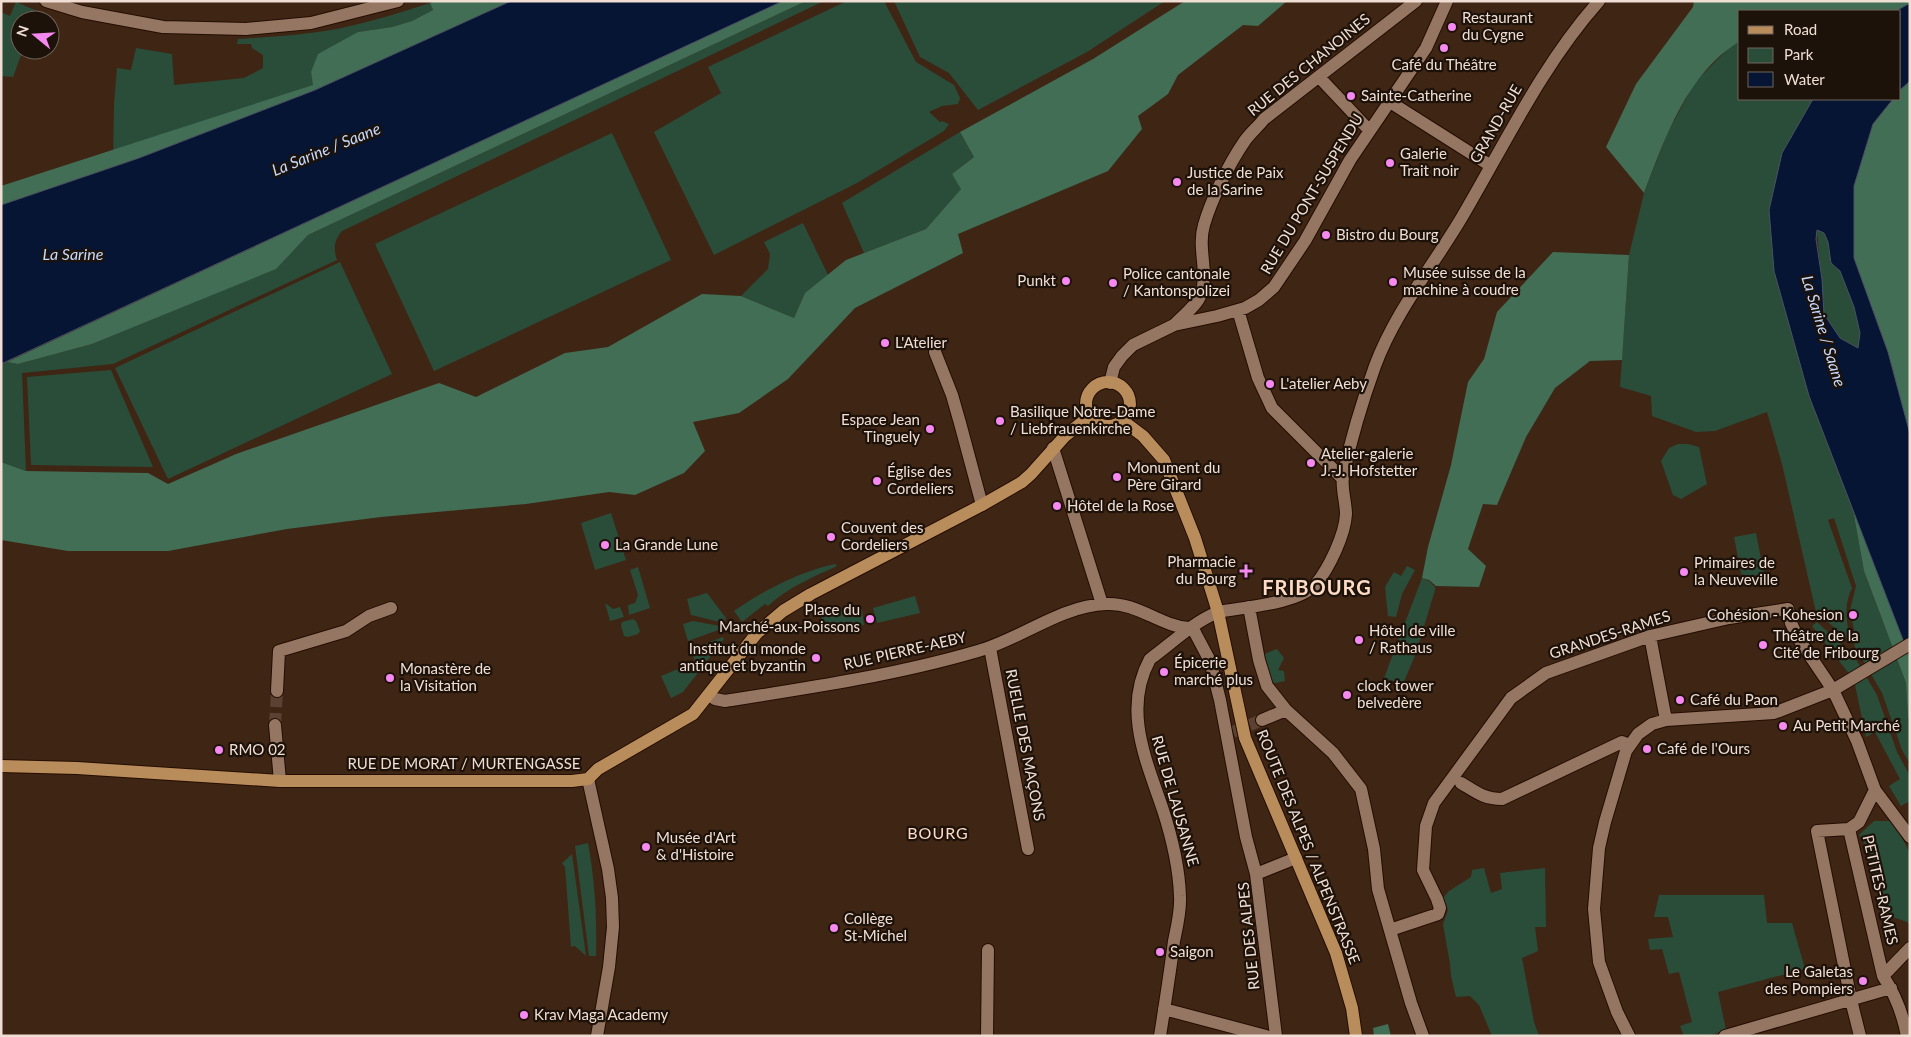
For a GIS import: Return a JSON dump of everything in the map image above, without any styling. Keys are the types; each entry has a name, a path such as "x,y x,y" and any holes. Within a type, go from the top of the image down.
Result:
{"main road":[{"path":"1110,383 1123,389 1130,401 1130,408 1123,420 1109,426 1095,422 1090,416 1086,405 1090,393 1099,385 1110,383"},
{"name":"RUE DE MORAT / MURTENGASSE","path":"1,766 77,768 280,781 572,781 588,779 598,769 683,721 698,710 757,633 783,611 811,594 982,505 1022,482 1075,426 1090,416"},
{"name":"ROUTE DES ALPES / ALPENSTRASSE","path":"1123,420 1143,436 1164,460 1194,538 1218,612 1246,738 1336,953 1352,1008 1356,1036"}],"street":[{"path":"46,1 82,12 163,28 246,29 311,23 398,1"},
{"name":"RUE DES CHANOINES","path":"1174,325 1195,304 1201,294 1203,277 1200,244 1204,226 1228,169 1245,141 1264,119 1416,1"},
{"name":"RUE DU PONT-SUSPENDU","path":"1174,325 1238,310 1259,300 1274,287 1305,242 1350,160 1369,130 1426,48 1447,1"},
{"name":"GRAND-RUE","path":"1218,612 1268,605 1293,598 1315,585 1337,548 1346,516 1343,479 1358,418 1376,364 1396,321 1462,218 1534,90 1577,26 1599,1"},
{"path":"1319,77 1369,130"},
{"path":"1390,102 1491,166"},
{"path":"1238,310 1258,378 1272,408 1343,479"},
{"path":"1110,383 1114,367 1133,345 1174,325"},
{"path":"935,352 958,414 982,505"},
{"path":"1053,448 1102,604"},
{"name":"RUE PIERRE-AEBY","path":"709,695 724,701 841,682 917,666 990,648 1084,607 1102,604 1132,606 1179,628 1190,628"},
{"path":"1249,607 1259,660 1267,686 1286,710 1333,753 1361,789 1374,849 1378,889 1411,1003 1423,1036"},
{"path":"277,691 279,651 346,631 369,616 391,608"},
{"name":"GRANDES-RAMES","path":"1390,930 1438,914 1440,908 1424,875 1423,863 1426,826 1434,803 1457,780 1511,698 1546,673 1650,636 1729,618 1788,608 1791,623 1798,638 1833,690"},
{"name":"RUE DE LAUSANNE","path":"1160,1036 1181,899 1178,868 1169,829 1140,742 1138,703 1140,684 1150,659 1190,628 1218,612"},
{"path":"1190,628 1210,661 1230,734 1246,837 1256,874"},
{"path":"1650,636 1666,720"},
{"path":"1629,1036 1617,1012 1599,962 1594,909 1599,848 1605,822 1630,744 1638,734 1652,724 1666,720 1774,713 1833,690 1910,644"},
{"name":"RUELLE DES MAÇONS","path":"990,648 1028,849"},
{"path":"1833,690 1857,741 1875,790 1910,837"},
{"path":"1262,720 1286,710"},
{"path":"275,725 280,781"},
{"path":"1457,780 1481,796 1491,799 1502,798 1622,742 1630,744"},
{"path":"588,779 608,869 612,898 613,927 609,967 597,1036"},
{"name":"PETITES-RAMES","path":"1875,790 1859,822 1849,829 1883,976 1907,1020 1907,1036"},
{"path":"1849,829 1817,831 1860,1036"},
{"name":"RUE DES ALPES","path":"1276,1036 1256,874 1296,858"},
{"name":"PETITES-RAMES","path":"1883,976 1910,948"},
{"path":"987,1036 988,950"},
{"path":"1725,1036 1891,988"},
{"path":"1164,1009 1266,1036"}],"green space":[{"path":"435,1 511,1 315,90 139,158 1,205 1,186 313,85 311,72 318,54 358,32 392,27 412,21 433,10 430,3"},
{"path":"783,1 806,1 308,235 276,269 92,344 18,364 7,362"},
{"path":"806,1 824,1 342,231 335,245 337,260 113,364 22,373 26,471 1,462 1,364 7,362 18,364 92,344 275,269 308,235"},
{"path":"847,1 884,1 916,62 954,85 960,98 958,104 942,106 929,112 940,122 949,124 944,131 857,183 714,255 654,132 721,93 708,67"},
{"path":"894,1 1165,1 1087,52 978,110 949,73 920,57"},
{"path":"1185,1 1287,1 1258,26 1243,25 1178,75 1168,94 1138,116 1142,129 1108,171 958,234 963,253 855,308 788,379 739,413 693,422 705,451 684,473 635,495 609,492 526,504 381,517 287,529 168,551 68,551 1,540 1,462 26,471 148,473 168,484 236,454 439,383 476,397 565,353 608,347 702,294 741,296 794,318 805,293 846,260 926,229 961,189 952,174 974,157 960,132 1093,59"},
{"path":"1694,1 1910,1 1910,3 1898,10 1738,10 1738,42 1722,54 1706,71 1680,108 1660,151 1644,193 1606,147 1636,84 1693,7"},
{"path":"16,2 35,10 13,10"},
{"path":"430,3 433,10 412,21 392,27 358,32 311,72 315,90 113,167 114,104 117,68 131,70 136,48 172,54 174,85 244,78 263,68 263,55 252,48 251,44 237,44 238,39 337,29"},
{"path":"1,12 10,16 10,60 19,60 13,77 1,76"},
{"path":"1738,42 1738,100 1812,100 1782,153 1809,396 1853,510 1864,571 1906,683 1908,718 1910,720 1910,764 1902,750 1882,693 1854,645 1856,640 1850,610 1856,586 1834,518 1828,520 1852,588 1847,601 1850,641 1816,612 1782,464 1767,412 1715,431 1696,432 1652,416 1651,396 1620,387 1629,255 1644,193 1667,134 1695,82 1730,47"},
{"path":"1910,81 1910,434 1888,352 1854,258 1854,186 1873,124 1892,100 1901,100 1901,89"},
{"path":"960,132 974,157 952,174 962,188 926,229 864,253 842,203"},
{"path":"612,133 671,260 434,371 375,244"},
{"path":"803,223 828,275 805,293 794,318 741,296 768,269 770,254 764,242"},
{"path":"1817,230 1824,233 1828,242 1831,263 1840,271 1854,307 1860,333 1858,348 1840,338 1824,314"},
{"path":"1553,252 1629,255 1622,360 1590,361 1555,388 1526,437 1497,505 1483,504 1468,549 1486,566 1479,587 1436,586 1429,580 1422,578 1428,547 1451,465 1468,382 1484,359 1497,312"},
{"path":"340,262 392,374 168,479 115,368"},
{"path":"111,370 153,467 31,465 27,377"},
{"path":"1678,444 1699,447 1707,484 1681,499 1673,495 1661,461 1669,448"},
{"path":"1853,510 1910,658 1910,720 1908,718 1906,683 1864,571"},
{"path":"611,513 626,560 595,570 581,523"},
{"path":"1756,533 1765,579 1743,583 1734,537"},
{"path":"835,564 837,566 792,588 768,606 765,604 742,622 734,611 782,583 808,572"},
{"path":"1407,566 1415,570 1402,594 1396,617 1388,616 1385,587 1394,572 1401,576"},
{"path":"638,567 650,608 629,615 628,605 635,603 638,595 630,570"},
{"path":"1422,578 1429,581 1435,587 1435,590 1416,653 1403,684 1384,678"},
{"path":"707,593 726,618 724,623 691,615 687,599"},
{"path":"915,596 920,613 877,623 873,608"},
{"path":"605,603 613,609 620,607 624,617 610,621"},
{"path":"844,609 862,609 864,625 844,625 843,627 824,631 821,614"},
{"path":"633,619 636,621 640,631 638,634 628,637 624,636 621,626 622,622"},
{"path":"693,621 720,626 721,629 688,641 683,624"},
{"path":"1817,622 1854,656 1877,695 1897,752 1910,776 1910,801 1901,806 1889,786 1900,779 1875,732 1866,737 1854,680 1812,626"},
{"path":"723,637 724,639 683,692 671,698 661,676 695,662 691,649"},
{"path":"1277,649 1284,658 1278,670 1284,671 1285,681 1275,683 1270,681 1262,655"},
{"path":"1874,821 1893,821 1910,853 1910,926 1907,922 1890,916 1871,854 1859,835"},
{"path":"588,843 595,899 596,956 589,956 575,846"},
{"path":"572,854 586,956 575,946 571,947 565,867 562,863"},
{"path":"1484,868 1491,893 1502,889 1500,873 1545,868 1546,927 1535,927 1538,951 1522,958 1534,1022 1539,1036 1492,1036 1479,1005 1470,996 1456,997 1443,924 1448,910 1443,898 1449,891 1471,877 1472,870"},
{"path":"1659,895 1764,895 1767,923 1792,923 1805,969 1718,992 1726,1030 1708,1036 1684,1036 1680,1026 1692,1022 1679,972 1669,974 1662,949 1650,950 1648,939 1673,937 1668,917 1654,917"},
{"path":"1388,1024 1391,1036 1374,1036 1373,1028"}],"water":[{"name":"La Sarine","path":"511,1 783,1 1,364 1,205 139,158 315,90"},
{"path":"1910,3 1910,81 1901,89 1901,10 1898,10"},
{"name":"La Sarine / Saane","path":"1812,100 1892,100 1873,124 1854,186 1854,258 1888,352 1910,434 1910,658 1809,396 1774,271 1769,210 1782,153","holes":["1817,230 1824,233 1828,242 1831,263 1840,271 1854,307 1860,333 1858,348 1840,338 1824,314 1822,279 1816,239"]}],"tunnel":[{"path":"275,725 277,691"},
{"path":"1233,732 1262,720"}],"place":[{"name":"Restaurant du Cygne","path":"1452,27"},
{"name":"Café du Théâtre","path":"1444,48"},
{"name":"Sainte-Catherine","path":"1351,96"},
{"name":"Galerie Trait noir","path":"1390,163"},
{"name":"Justice de Paix de la Sarine","path":"1177,182"},
{"name":"Bistro du Bourg","path":"1326,235"},
{"name":"Punkt","path":"1066,281"},
{"name":"Musée suisse de la machine à coudre","path":"1393,282"},
{"name":"Police cantonale / Kantonspolizei","path":"1113,283"},
{"name":"L'Atelier","path":"885,343"},
{"name":"L'atelier Aeby","path":"1270,384"},
{"name":"Basilique Notre-Dame / Liebfrauenkirche","path":"1000,421"},
{"name":"Espace Jean Tinguely","path":"930,429"},
{"name":"Atelier-galerie J.-J. Hofstetter","path":"1311,463"},
{"name":"Monument du Père Girard","path":"1117,477"},
{"name":"Église des Cordeliers","path":"877,481"},
{"name":"Hôtel de la Rose","path":"1057,506"},
{"name":"Couvent des Cordeliers","path":"831,537"},
{"name":"La Grande Lune","path":"605,545"},
{"name":"Pharmacie du Bourg","path":"1246,571"},
{"name":"Primaires de la Neuveville","path":"1684,572"},
{"name":"Cohésion - Kohesion","path":"1853,615"},
{"name":"Place du Marché-aux-Poissons","path":"870,619"},
{"name":"Hôtel de ville / Rathaus","path":"1359,640"},
{"name":"Théâtre de la Cité de Fribourg","path":"1763,645"},
{"name":"Institut du monde antique et byzantin","path":"816,658"},
{"name":"Épicerie marché plus","path":"1164,672"},
{"name":"Monastère de la Visitation","path":"390,678"},
{"name":"clock tower belvedère","path":"1347,695"},
{"name":"Café du Paon","path":"1680,700"},
{"name":"Au Petit Marché","path":"1783,726"},
{"name":"Café de l'Ours","path":"1647,749"},
{"name":"RMO 02","path":"219,750"},
{"name":"Musée d'Art & d'Histoire","path":"646,847"},
{"name":"Collège St-Michel","path":"834,928"},
{"name":"Saigon","path":"1160,952"},
{"name":"Le Galetas des Pompiers","path":"1863,981"},
{"name":"Krav Maga Academy","path":"524,1015"}],"district":[{"name":"FRIBOURG","path":"1317,588"},
{"name":"BOURG","path":"938,833"}]}
